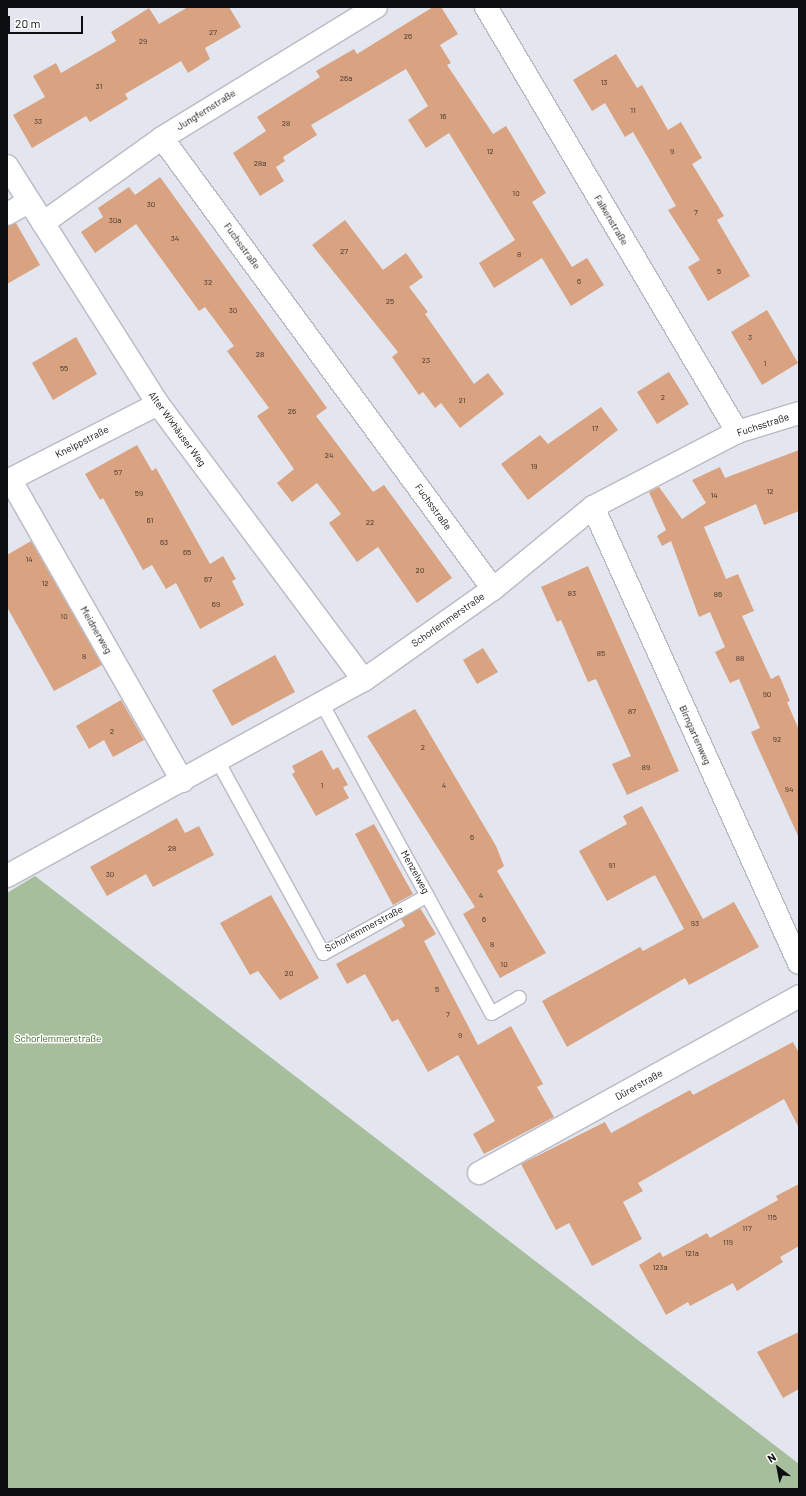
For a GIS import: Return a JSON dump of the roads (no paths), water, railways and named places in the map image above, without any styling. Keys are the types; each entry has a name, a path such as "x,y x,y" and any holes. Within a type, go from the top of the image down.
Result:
{"street":[{"name":"Jungfernstraße","path":"43,223 162,138 376,7"},
{"name":"Falkenstraße","path":"486,7 737,432"},
{"name":"Fuchsstraße","path":"162,138 493,589 593,507 737,432 799,413"},
{"name":"Alter Wixhäuser Weg","path":"7,166 158,404 364,680"},
{"path":"7,214 29,202"},
{"name":"Kneippstraße","path":"8,480 158,404"},
{"name":"Meidnerweg","path":"8,480 182,781"},
{"name":"Birngartenweg","path":"593,507 799,962"},
{"name":"Schorlemmerstraße","path":"7,876 218,762 364,680 493,589"},
{"name":"Dürerstraße","path":"479,1173 799,996"}],"lane":[{"name":"Menzelweg","path":"322,704 491,1013 519,998"},
{"name":"Schorlemmerstraße","path":"218,762 323,953 427,895"}]}
